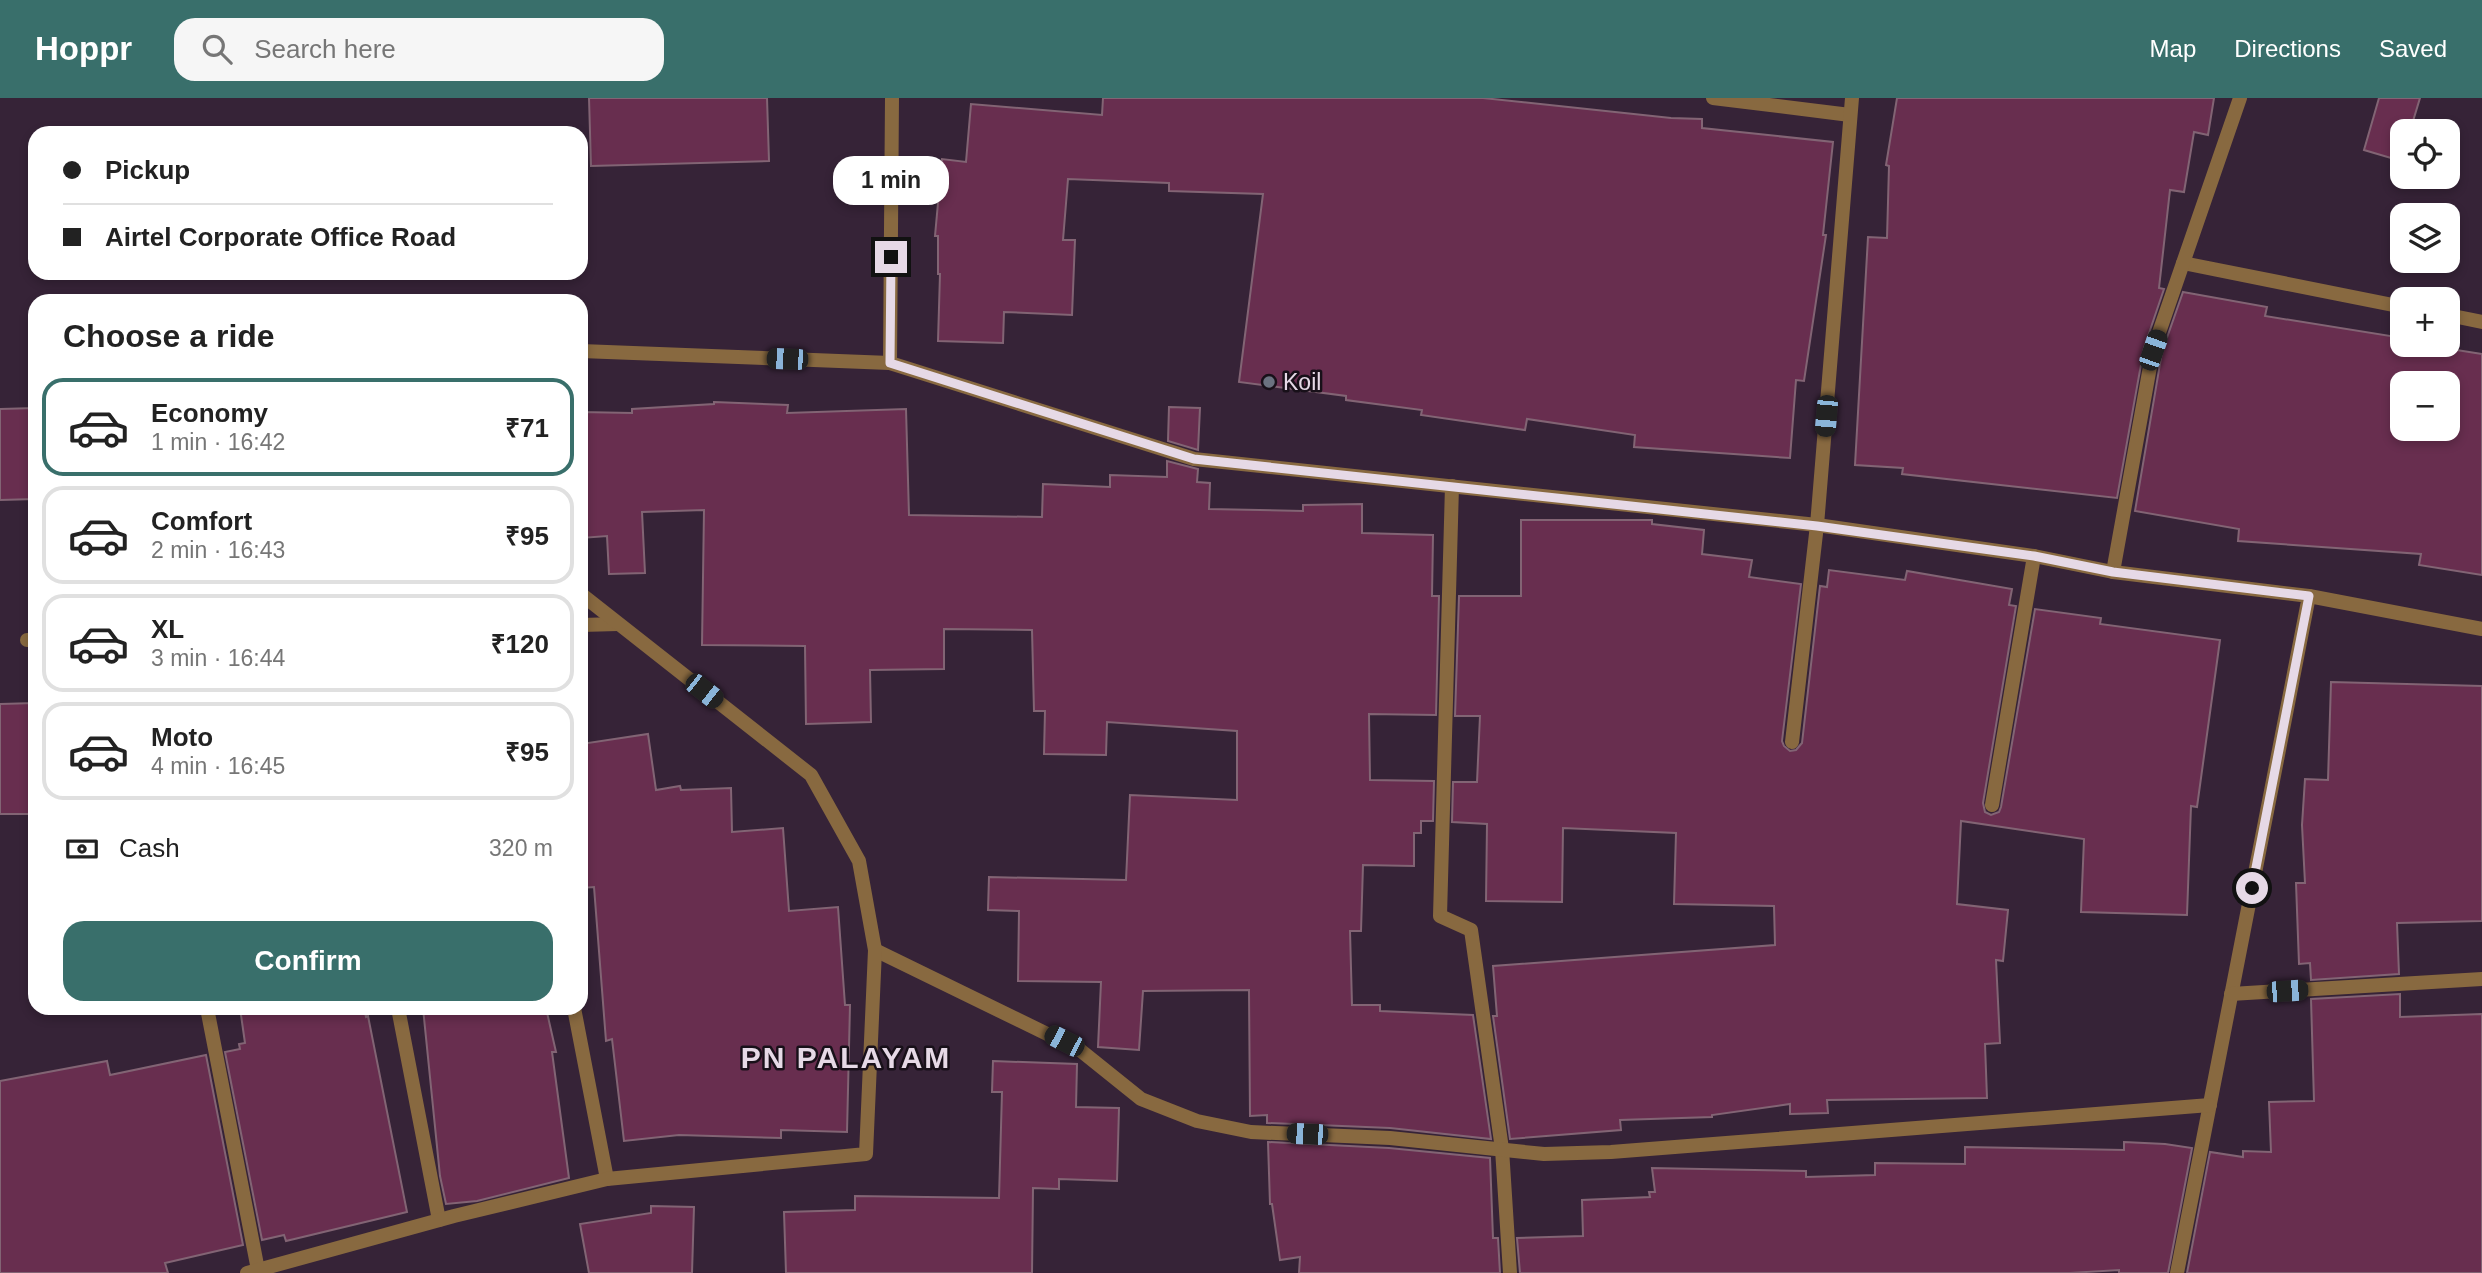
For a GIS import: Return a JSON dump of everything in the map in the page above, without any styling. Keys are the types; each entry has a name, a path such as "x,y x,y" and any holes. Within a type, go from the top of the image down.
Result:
{"street":[{"path":"890,363 892,98"},
{"path":"1713,98 1850,116"},
{"path":"1792,742 1817,526 1852,98"},
{"path":"2113,572 2153,350 2240,98"},
{"path":"2183,263 2390,304"},
{"path":"2460,318 2482,322"},
{"path":"588,351 890,363 1194,459 1817,526 2034,556 2113,572 2309,596 2482,629"},
{"path":"1452,486 1440,916 1471,930 1502,1149 1510,1273"},
{"path":"1992,805 2034,556"},
{"path":"2177,1273 2309,596"},
{"path":"208,1015 253,1271 439,1220 607,1180 866,1154 874,950 859,860 811,775 588,600"},
{"path":"588,625 618,624"},
{"path":"874,950 1080,1050 1141,1099 1197,1121 1251,1132 1390,1138 1544,1154 1611,1152 2210,1105"},
{"path":"2231,994 2482,979"},
{"path":"399,1015 439,1220"},
{"path":"575,1015 607,1180"}],"building":[{"path":"589,98 767,98 769,161 591,166"},
{"path":"1103,98 1483,98 1702,119 1702,128 1833,142 1823,235 1826,235 1804,381 1796,380 1790,458 1634,447 1635,435 1527,419 1525,430 1421,415 1422,410 1346,400 1346,396 1239,382 1263,194 1169,191 1169,183 1068,179 1063,240 1075,240 1072,315 1004,312 1003,343 938,341 940,274 938,236 935,236 942,159 966,162 971,104 1102,115"},
{"path":"1897,98 2214,98 2208,135 2194,132 2184,192 2170,190 2159,288 2164,289 2144,348 2117,498 1902,474 1903,468 1855,465 1868,237 1887,238 1889,166 1886,165"},
{"path":"2379,98 2420,98 2414,119 2390,119 2390,158 2364,150"},
{"path":"2183,292 2267,307 2265,316 2390,336 2390,357 2460,357 2460,351 2482,354 2482,575 2419,565 2421,554 2238,541 2239,529 2135,511 2162,352"},
{"path":"714,404 788,405 787,413 906,409 909,515 1042,517 1043,484 1110,487 1110,475 1167,477 1167,461 1198,469 1197,482 1210,483 1209,509 1303,511 1303,505 1362,504 1362,533 1433,535 1432,596 1439,596 1436,715 1369,714 1370,780 1434,781 1433,821 1421,821 1421,833 1414,833 1414,866 1363,865 1361,931 1350,931 1352,1005 1380,1005 1380,1011 1473,1015 1491,1139 1390,1128 1267,1123 1267,1115 1250,1116 1249,990 1143,991 1139,1050 1098,1047 1101,982 1018,981 1019,911 988,910 989,877 1126,880 1130,795 1237,800 1237,731 1107,722 1106,755 1044,754 1045,711 1034,711 1032,630 944,629 944,669 870,670 871,722 806,724 805,646 702,645 704,510 642,512 645,573 609,574 607,536 588,537 588,412 632,413 632,409"},
{"path":"1169,407 1200,408 1198,450 1168,441"},
{"path":"28,408 28,499 0,500 0,409"},
{"path":"1521,520 1652,520 1652,524 1704,530 1702,554 1752,560 1749,577 1801,584 1782,741 1790,751 1796,750 1802,743 1820,586 1827,587 1829,570 1905,580 1907,571 2012,589 2009,605 2016,606 1983,803 1985,812 1991,815 1999,812 2001,807 2035,609 2101,618 2100,624 2220,640 2197,807 2191,806 2187,915 2081,912 2084,839 1961,821 1957,904 2008,910 2003,961 1996,960 2000,1043 1985,1044 1987,1098 1827,1100 1828,1113 1790,1114 1790,1104 1712,1117 1620,1120 1621,1130 1510,1139 1493,1016 1497,1016 1493,966 1775,945 1774,906 1674,904 1676,833 1563,828 1562,902 1486,901 1487,824 1452,822 1453,782 1477,782 1480,716 1455,716 1459,596 1521,596"},
{"path":"2331,682 2482,686 2482,921 2397,923 2399,974 2311,980 2310,963 2299,964 2296,883 2305,883 2302,825 2305,779 2328,780"},
{"path":"28,703 28,814 0,814 0,704"},
{"path":"648,734 656,790 680,786 681,790 731,788 732,832 783,828 789,911 838,907 845,1005 850,1005 847,1132 781,1130 781,1138 679,1135 624,1141 612,1039 606,1041 594,887 588,887 588,743"},
{"path":"2400,994 2400,1017 2482,1014 2482,1273 2187,1273 2210,1152 2243,1157 2243,1151 2271,1152 2269,1102 2314,1101 2311,999"},
{"path":"241,1015 368,1016 407,1212 286,1241 284,1235 262,1240 225,1052 240,1049 239,1044 245,1043"},
{"path":"424,1015 548,1015 556,1052 552,1052 569,1178 477,1201 446,1204 440,1176"},
{"path":"206,1055 243,1245 165,1263 168,1273 0,1273 0,1081 107,1061 110,1075"},
{"path":"993,1061 1077,1064 1076,1107 1119,1108 1117,1181 1059,1179 1059,1189 1033,1188 1032,1273 786,1273 784,1212 855,1210 855,1196 999,1198 1002,1092 992,1092"},
{"path":"1268,1142 1389,1148 1490,1158 1493,1238 1498,1238 1500,1273 1299,1273 1300,1257 1280,1260 1270,1204"},
{"path":"2124,1142 2192,1148 2168,1273 2119,1273 2119,1270 2070,1273 1520,1273 1517,1238 1583,1236 1582,1200 1650,1197 1649,1192 1655,1192 1652,1168 1806,1171 1806,1177 1875,1175 1875,1163 1965,1164 1965,1147 2124,1150"},
{"path":"651,1206 694,1207 692,1273 589,1273 580,1224 651,1213"}],"place":[{"name":"Koil","path":"1269,382"}],"district":[{"name":"PN PALAYAM","path":"846,1057"}],"route":[{"path":"891,257 890,363 1194,459 1817,526 2034,556 2113,572 2309,596 2252,888"}]}
